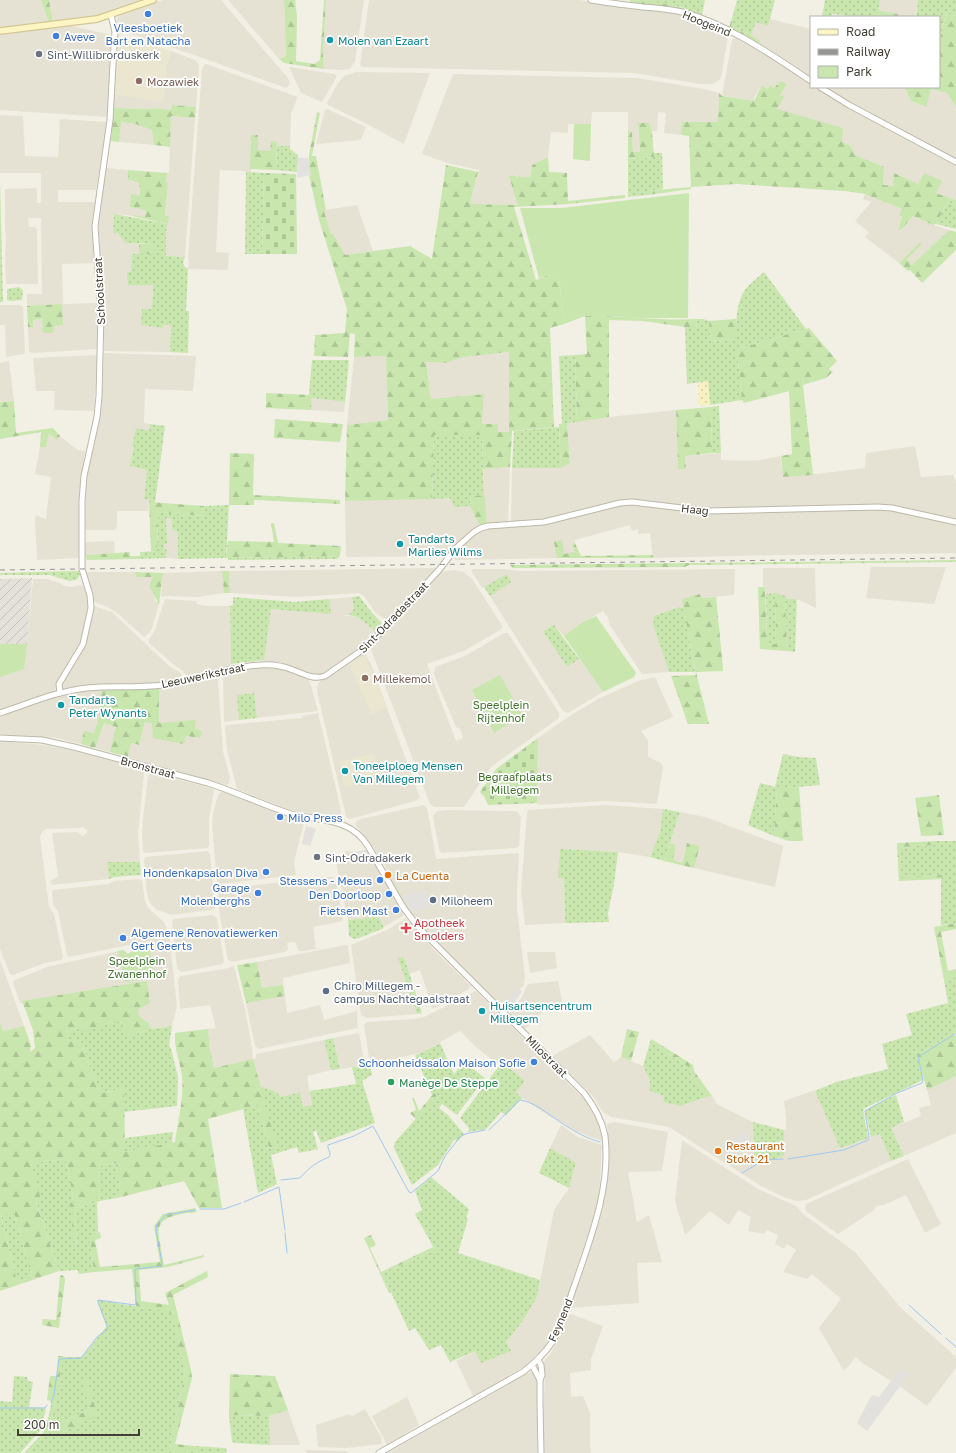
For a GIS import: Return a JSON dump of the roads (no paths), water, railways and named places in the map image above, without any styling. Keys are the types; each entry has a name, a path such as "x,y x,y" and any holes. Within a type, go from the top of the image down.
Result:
{"main road":[{"path":"0,31 82,22 111,15 153,0"}],"street":[{"name":"Hoogeind","path":"592,0 612,4 668,10 694,16 755,44 810,80"},
{"name":"Schoolstraat","path":"60,694 58,684 80,650 90,616 91,599 82,567 81,514 82,487 97,417 99,396 101,313 95,226 110,120 116,32 111,15"},
{"path":"822,88 855,108 956,162"},
{"name":"Haag","path":"447,559 462,543 481,528 488,526 544,522 620,502 632,502 707,511 878,506 956,522"},
{"name":"Sint-Odradastraat","path":"312,677 319,678 329,674 368,646 439,570 447,559"},
{"name":"Leeuwerikstraat","path":"0,713 60,694 85,688 168,684 220,671 261,665 285,667 312,677"},
{"name":"Bronstraat","path":"0,738 42,740 74,747 224,788 291,814 335,822 351,829 362,838 380,868"},
{"name":"Milostraat","path":"380,868 403,907 423,932 590,1100 600,1119 605,1144"},
{"name":"Feynend","path":"379,1453 523,1372 538,1360 549,1347 558,1330 596,1220 603,1185 605,1144"},
{"path":"538,1360 542,1371 540,1380 541,1453"},
{"path":"532,1365 540,1380"}],"waterway":[{"path":"920,1056 956,1033"},
{"path":"788,1159 844,1150 868,1140 869,1137 865,1111 897,1093 922,1083 923,1080 918,1057"},
{"path":"489,1130 520,1100 536,1106 574,1131 600,1142"},
{"path":"281,1180 300,1178 313,1166 329,1157 330,1154 328,1145 354,1136 373,1126 409,1192 411,1193 438,1171 445,1156 460,1137 465,1134 485,1130"},
{"path":"742,1173 764,1160 783,1159"},
{"path":"244,1202 279,1187 285,1230"},
{"path":"200,1209 224,1209 241,1203"},
{"path":"51,1403 54,1395 59,1359 81,1358 97,1337 108,1329 98,1300 135,1305 135,1269 161,1266 162,1264 156,1230 157,1224 166,1215 195,1210"},
{"path":"285,1233 287,1253"},
{"path":"909,1305 941,1334"},
{"path":"946,1338 956,1347"},
{"path":"0,1408 45,1408 47,1405"}],"railway":[{"path":"0,570 956,558"}],"place":[{"name":"Vleesboetiek Bart en Natacha","path":"148,14"},
{"name":"Aveve","path":"56,36"},
{"name":"Molen van Ezaart","path":"330,40"},
{"name":"Sint-Willibrorduskerk","path":"39,54"},
{"name":"Mozawiek","path":"139,81"},
{"name":"Tandarts Marlies Wilms","path":"400,544"},
{"name":"Millekemol","path":"365,678"},
{"name":"Tandarts Peter Wynants","path":"61,705"},
{"name":"Toneelploeg Mensen Van Millegem","path":"345,771"},
{"name":"Milo Press","path":"280,817"},
{"name":"Sint-Odradakerk","path":"317,857"},
{"name":"Hondenkapsalon Diva","path":"266,872"},
{"name":"La Cuenta","path":"388,875"},
{"name":"Stessens - Meeus","path":"380,880"},
{"name":"Garage Molenberghs","path":"258,893"},
{"name":"Den Doorloop","path":"389,894"},
{"name":"Miloheem","path":"433,900"},
{"name":"Fietsen Mast","path":"396,910"},
{"name":"Apotheek Smolders","path":"406,928"},
{"name":"Algemene Renovatiewerken Gert Geerts","path":"123,938"},
{"name":"Chiro Millegem - campus Nachtegaalstraat","path":"326,991"},
{"name":"Huisartsencentrum Millegem","path":"482,1011"},
{"name":"Schoonheidssalon Maison Sofie","path":"534,1062"},
{"name":"Manège De Steppe","path":"391,1082"},
{"name":"Restaurant Stokt 21","path":"718,1151"}],"park label":[{"name":"Speelplein Rijtenhof","path":"501,710"},
{"name":"Begraafplaats Millegem","path":"515,782"},
{"name":"Speelplein Zwanenhof","path":"137,966"}]}
